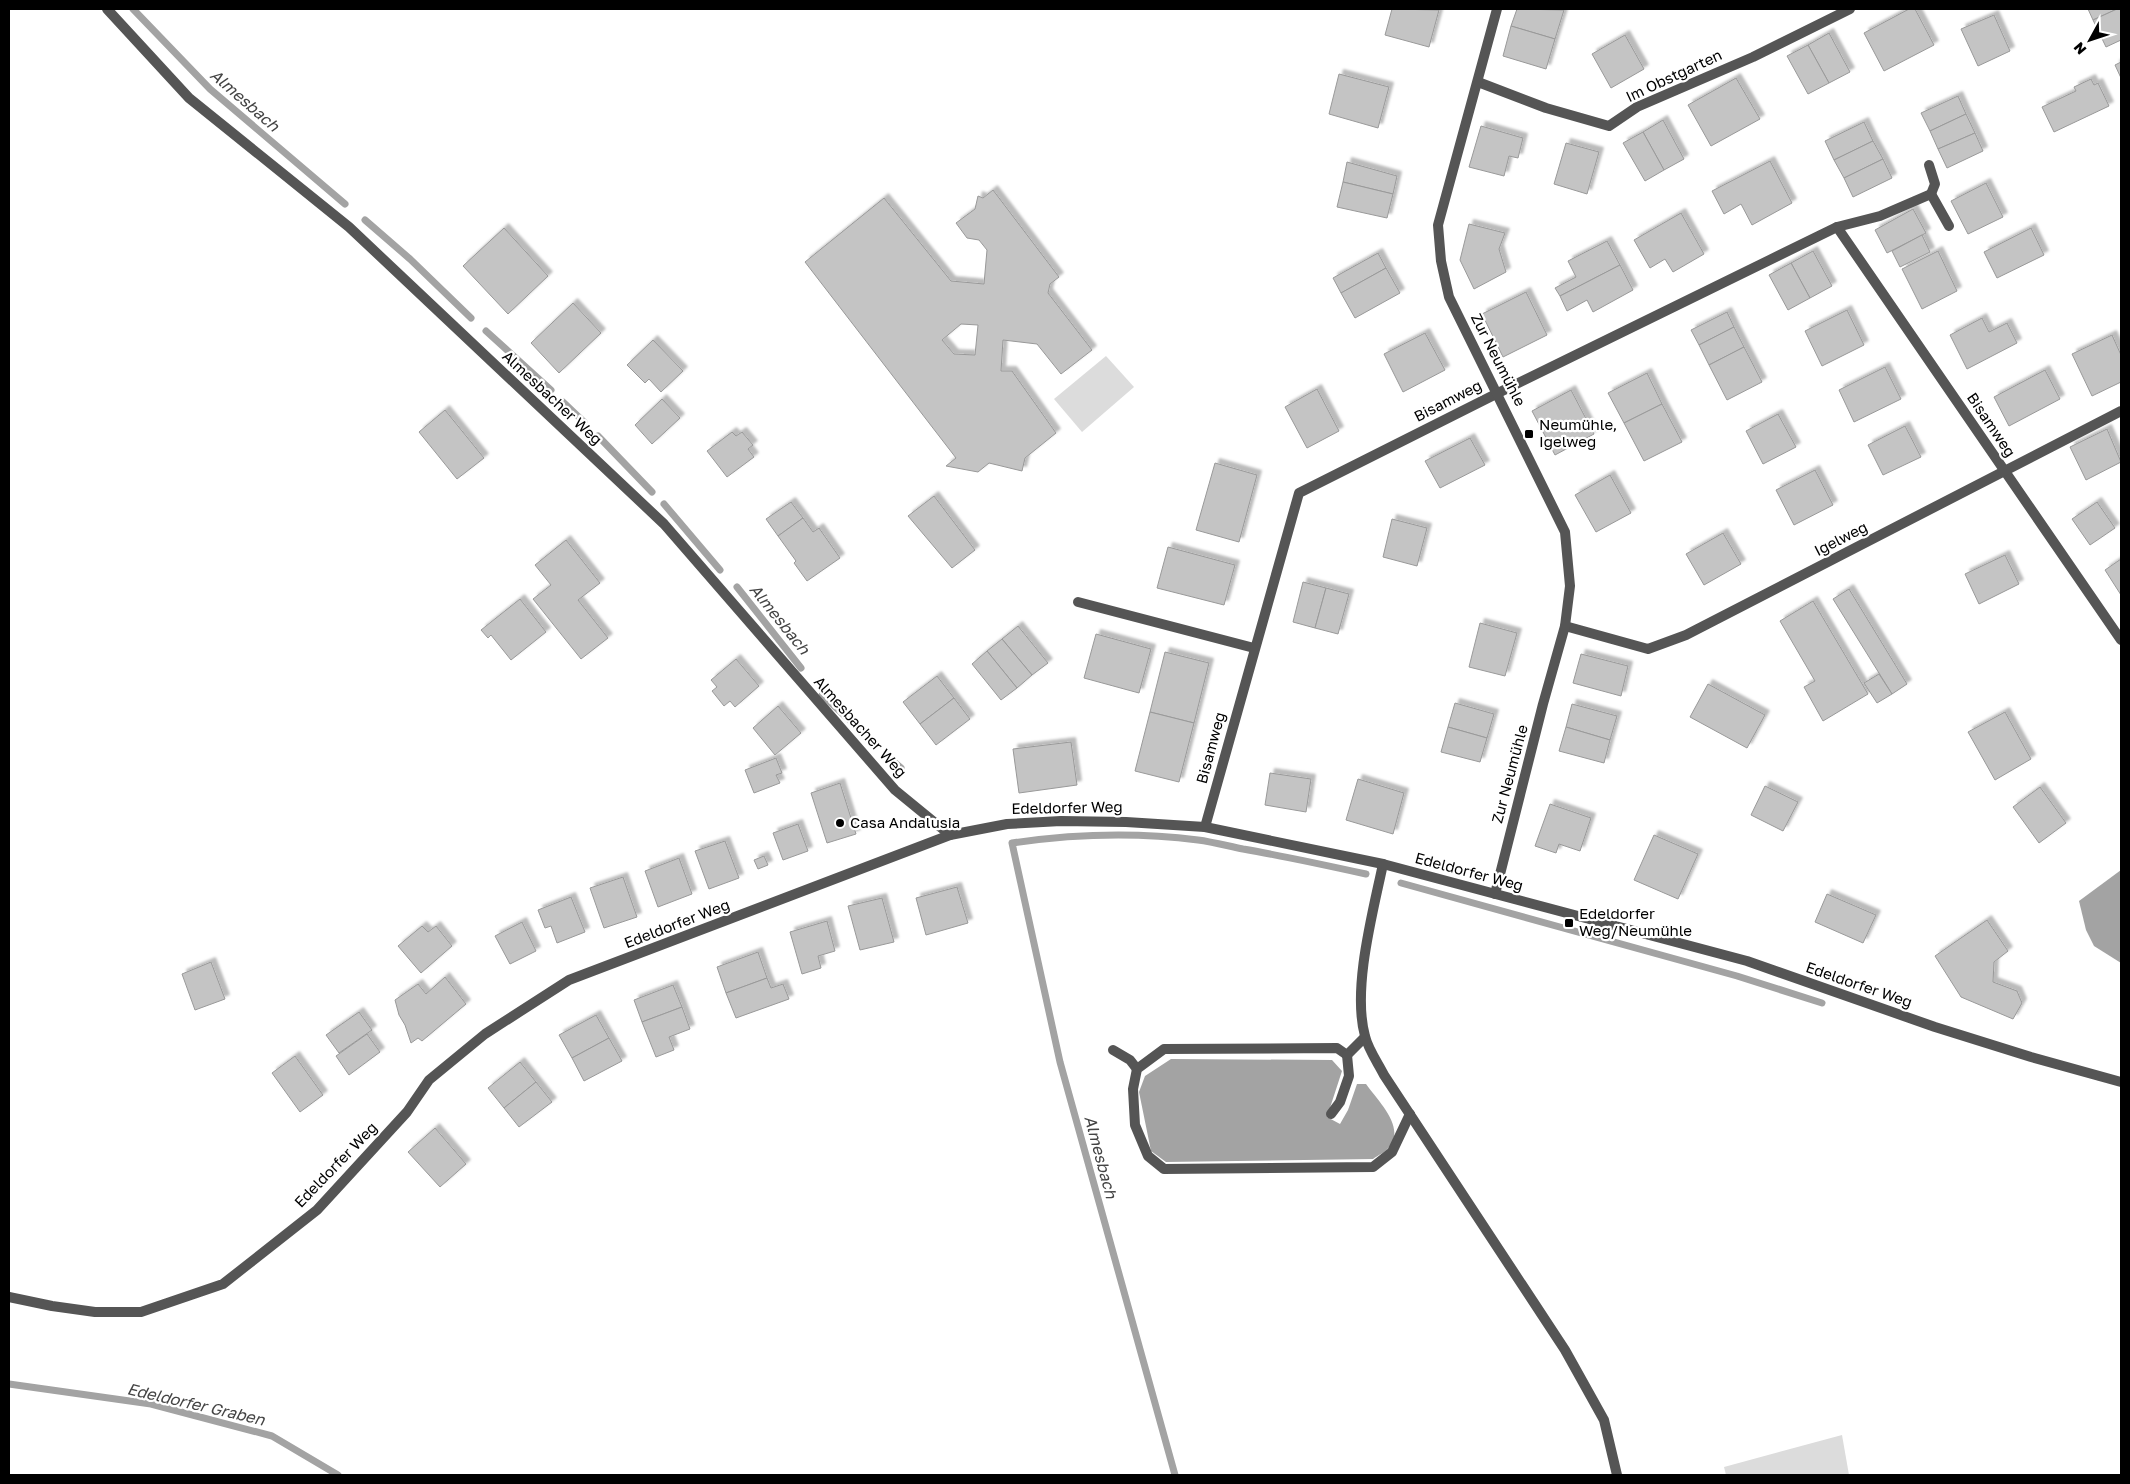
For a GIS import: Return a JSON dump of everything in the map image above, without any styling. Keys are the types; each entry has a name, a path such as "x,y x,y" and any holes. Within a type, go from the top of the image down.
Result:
{"street":[{"name":"Almesbacher Weg","path":"107,9 189,98 349,227 664,524 895,790 950,835"},
{"name":"Zur Neumühle","path":"1495,894 1566,626 1570,586 1565,532 1449,297 1441,261 1438,225 1497,9"},
{"name":"Im Obstgarten","path":"1478,82 1546,108 1609,126 1637,108 1753,57 1850,9"},
{"path":"1929,165 1936,184 1931,194 1949,226"},
{"name":"Bisamweg","path":"1204,827 1299,493 1837,227 1880,216 1931,194"},
{"name":"Bisamweg","path":"1837,227 2121,640"},
{"name":"Igelweg","path":"1566,626 1648,650 1686,635 2121,411"},
{"path":"1078,602 1254,648"},
{"name":"Edeldorfer Weg","path":"9,1297 95,1312 141,1312 224,1284 317,1210 407,1112 429,1080 485,1034 569,980 950,835 1006,824 1062,821 1126,822 1204,827 1383,864 1747,961 1926,1024 2031,1057 2121,1082"},
{"path":"1383,864 1370,926 1360,997 1365,1037 1384,1075 1566,1350 1604,1420 1617,1475"},
{"path":"1347,1055 1365,1037"},
{"path":"1331,1114 1340,1102 1349,1076 1347,1055 1338,1048 1164,1049 1137,1069 1134,1090 1135,1125 1148,1156 1164,1169 1373,1167 1392,1152 1410,1114"},
{"path":"1113,1050 1130,1060 1137,1069"}],"shaded area":[{"path":"1106,356 1134,387 1082,432 1054,399"},
{"path":"2121,870 2121,963 2094,946 2086,930 2079,901"},
{"path":"1171,1059 1332,1060 1342,1071 1327,1117 1340,1124 1348,1110 1357,1084 1366,1084 1388,1114 1394,1131 1393,1139 1388,1149 1373,1159 1166,1162 1151,1151 1139,1092 1145,1076"},
{"path":"1842,1435 1849,1475 1726,1475 1724,1467"}],"building":[{"path":"1392,9 1439,10 1429,47 1385,35"},
{"path":"1517,9 1564,10 1555,39 1511,26"},
{"path":"1909,9 1915,9 1934,45 1884,71 1864,33"},
{"path":"2088,9 2117,9 2093,20"},
{"path":"2121,9 2121,40 2106,47 2093,20"},
{"path":"1994,15 2010,51 1978,66 1961,29"},
{"path":"1511,26 1555,39 1546,69 1503,56"},
{"path":"1829,33 1850,72 1829,83 1808,45"},
{"path":"1625,35 1644,69 1611,88 1592,54"},
{"path":"1808,45 1829,83 1808,94 1787,56"},
{"path":"2121,62 2121,78 2115,65"},
{"path":"1339,74 1389,87 1378,128 1329,114"},
{"path":"1736,78 1760,119 1711,146 1688,105"},
{"path":"2091,79 2094,85 2098,83 2109,106 2054,132 2042,107 2076,91 2074,87"},
{"path":"1958,96 1966,114 1930,131 1921,113"},
{"path":"1966,114 1975,133 1938,149 1930,131"},
{"path":"1663,120 1684,159 1664,170 1643,132"},
{"path":"1864,122 1873,141 1834,160 1825,141"},
{"path":"1481,126 1523,138 1518,158 1509,156 1504,176 1469,167"},
{"path":"1643,132 1664,170 1645,181 1623,143"},
{"path":"1975,133 1983,151 1947,168 1938,149"},
{"path":"1873,141 1883,159 1844,178 1834,160"},
{"path":"1566,143 1599,152 1587,194 1554,184"},
{"path":"1883,159 1892,178 1853,197 1844,178"},
{"path":"1770,161 1792,203 1752,225 1741,204 1724,214 1712,191"},
{"path":"1347,162 1397,176 1393,194 1343,182"},
{"path":"1343,182 1393,194 1387,218 1337,207"},
{"path":"1986,183 2003,217 1968,234 1951,201"},
{"path":"993,190 1059,277 1050,284 1048,293 1092,350 1061,374 1037,344 1003,340 1001,371 1012,371 1056,433 1025,458 1022,471 989,463 978,472 946,466 956,458 805,262 884,198 951,281 984,284 987,250 979,240 967,238 956,223 975,209 978,196 983,198","holes":["961,324 978,325 975,355 954,354 942,340"]},
{"path":"1913,209 1926,233 1887,253 1875,230"},
{"path":"1681,213 1704,254 1673,272 1665,259 1650,268 1634,240"},
{"path":"1469,224 1505,233 1499,249 1506,272 1474,289 1460,260"},
{"path":"504,228 548,276 508,314 463,266"},
{"path":"2031,228 2044,255 1997,278 1984,252"},
{"path":"1922,235 1930,252 1900,267 1892,251"},
{"path":"1607,241 1620,265 1560,296 1555,288 1576,277 1568,261"},
{"path":"1813,251 1832,286 1810,298 1791,263"},
{"path":"1938,251 1957,291 1922,309 1902,269"},
{"path":"1378,253 1386,268 1341,293 1333,278"},
{"path":"1791,263 1810,298 1788,310 1769,275"},
{"path":"1620,265 1633,290 1593,312 1587,300 1567,311 1560,296"},
{"path":"1386,268 1400,293 1355,318 1341,293"},
{"path":"1526,292 1547,335 1503,357 1482,314"},
{"path":"573,303 601,333 559,373 531,343"},
{"path":"1847,310 1864,345 1822,366 1805,331"},
{"path":"1727,312 1734,327 1699,345 1691,330"},
{"path":"1982,318 1989,332 2007,323 2017,343 1967,369 1950,335"},
{"path":"1734,327 1744,347 1709,365 1699,345"},
{"path":"1425,333 1445,370 1403,392 1384,354"},
{"path":"2112,335 2121,355 2121,382 2092,396 2072,354"},
{"path":"653,340 683,371 661,392 649,379 645,383 627,365"},
{"path":"1744,347 1762,382 1727,400 1709,365"},
{"path":"1885,367 1901,399 1854,422 1839,390"},
{"path":"2045,370 2060,399 2009,426 1994,397"},
{"path":"1647,373 1662,404 1624,423 1608,393"},
{"path":"1317,389 1339,431 1307,448 1285,407"},
{"path":"1571,390 1594,434 1555,455 1532,411"},
{"path":"662,399 680,418 652,444 635,425"},
{"path":"1662,404 1682,442 1644,461 1624,423"},
{"path":"445,410 484,458 457,479 419,432"},
{"path":"1778,414 1796,447 1763,464 1746,431"},
{"path":"1905,426 1921,457 1883,475 1868,445"},
{"path":"2107,429 2121,462 2086,480 2070,447"},
{"path":"732,432 736,436 742,432 753,445 748,449 754,457 727,477 707,451"},
{"path":"1470,438 1485,465 1440,488 1425,461"},
{"path":"1215,463 1257,475 1239,542 1196,530"},
{"path":"1815,470 1833,505 1794,525 1776,490"},
{"path":"1610,475 1631,513 1596,532 1575,495"},
{"path":"934,496 975,550 952,568 908,516"},
{"path":"791,502 803,518 778,536 766,519"},
{"path":"2097,502 2115,528 2090,545 2072,519"},
{"path":"803,518 813,532 819,528 840,558 807,581 794,563 796,561 778,536"},
{"path":"1392,519 1427,528 1417,566 1383,557"},
{"path":"1723,533 1741,564 1704,585 1686,554"},
{"path":"566,540 600,583 578,600 608,638 581,659 533,599 551,585 535,565"},
{"path":"1168,547 1235,565 1224,605 1157,588"},
{"path":"2005,555 2019,584 1979,604 1965,574"},
{"path":"2121,559 2121,595 2105,570"},
{"path":"1303,582 1326,588 1315,628 1293,622"},
{"path":"1326,588 1349,594 1338,634 1315,628"},
{"path":"1849,589 1907,684 1892,694 1833,599"},
{"path":"520,599 546,632 511,660 491,635 488,638 481,630"},
{"path":"1813,601 1868,694 1823,721 1804,687 1815,681 1780,621"},
{"path":"1480,623 1517,633 1505,676 1469,667"},
{"path":"1018,626 1048,663 1032,675 1002,639"},
{"path":"1096,634 1151,649 1139,693 1084,678"},
{"path":"1002,639 1032,675 1017,688 987,651"},
{"path":"987,651 1017,688 1001,700 972,664"},
{"path":"1165,652 1209,663 1194,723 1150,712"},
{"path":"1581,654 1628,666 1621,696 1573,683"},
{"path":"736,659 759,686 735,707 730,701 724,706 712,691 717,687 711,680"},
{"path":"1879,674 1892,694 1877,703 1864,683"},
{"path":"937,676 954,698 920,724 903,702"},
{"path":"1708,684 1765,715 1747,748 1690,717"},
{"path":"954,698 970,719 936,745 920,724"},
{"path":"1455,703 1494,714 1487,738 1448,727"},
{"path":"1572,704 1617,716 1610,740 1566,727"},
{"path":"778,706 801,733 775,755 753,728"},
{"path":"1150,712 1194,723 1179,782 1135,771"},
{"path":"2005,712 2031,759 1995,780 1968,732"},
{"path":"1448,727 1487,738 1480,762 1441,752"},
{"path":"1566,727 1610,740 1604,763 1559,751"},
{"path":"1071,742 1077,785 1019,793 1013,749"},
{"path":"776,758 782,773 776,775 780,783 754,793 745,770"},
{"path":"1270,773 1311,779 1306,812 1265,805"},
{"path":"1358,779 1404,793 1393,834 1346,820"},
{"path":"840,783 856,834 827,843 811,793"},
{"path":"1765,786 1798,802 1783,831 1751,815"},
{"path":"2040,787 2066,823 2039,843 2013,807"},
{"path":"1550,804 1591,818 1580,851 1559,844 1556,853 1535,846"},
{"path":"798,824 808,851 783,860 773,833"},
{"path":"1654,835 1698,854 1678,899 1634,880"},
{"path":"725,841 739,878 709,889 695,851"},
{"path":"764,856 768,865 758,869 754,860"},
{"path":"679,858 692,894 658,907 645,871"},
{"path":"623,877 637,917 604,928 590,888"},
{"path":"957,887 968,923 926,935 916,898"},
{"path":"1827,894 1876,915 1863,943 1815,922"},
{"path":"571,897 585,932 557,943 551,926 545,928 538,910"},
{"path":"882,898 894,942 860,950 848,906"},
{"path":"1987,920 2008,951 1994,962 1993,982 2017,991 2022,1003 2013,1019 1961,997 1935,956"},
{"path":"827,921 835,951 818,956 821,968 802,974 790,932"},
{"path":"522,922 536,951 510,964 495,936"},
{"path":"422,926 428,932 436,926 452,946 421,973 398,946"},
{"path":"758,952 767,978 726,993 717,967"},
{"path":"211,962 225,999 195,1010 182,974"},
{"path":"445,977 466,1004 422,1041 418,1038 411,1043 395,1000 418,984 426,994"},
{"path":"767,978 771,988 783,984 789,999 736,1018 726,993"},
{"path":"673,985 682,1007 642,1022 634,1000"},
{"path":"682,1007 690,1029 669,1037 674,1050 656,1057 642,1022"},
{"path":"359,1012 372,1030 339,1053 326,1035"},
{"path":"596,1015 609,1038 572,1058 559,1035"},
{"path":"367,1034 380,1052 349,1075 336,1056"},
{"path":"609,1038 622,1061 584,1081 572,1058"},
{"path":"295,1056 323,1095 300,1112 272,1073"},
{"path":"520,1062 536,1082 504,1108 488,1088"},
{"path":"536,1082 552,1102 519,1127 504,1108"},
{"path":"435,1128 466,1164 440,1187 408,1152"}],"waterway":[{"name":"Almesbach","path":"133,9 210,89 345,204"},
{"name":"Almesbach","path":"365,220 410,259 471,318"},
{"name":"Almesbach","path":"486,331 551,390"},
{"name":"Almesbach","path":"563,402 584,422"},
{"name":"Almesbach","path":"598,436 652,492"},
{"name":"Almesbach","path":"664,504 720,570"},
{"name":"Almesbach","path":"737,587 801,668"},
{"name":"Almesbach","path":"822,695 866,735"},
{"name":"Almesbach","path":"885,754 901,768"},
{"name":"Almesbach","path":"1175,1475 1060,1062 1012,843 1105,835 1175,837 1209,842 1366,874"},
{"path":"1401,883 1737,976 1822,1003"},
{"name":"Edeldorfer Graben","path":"9,1384 151,1404 272,1436 338,1475"}],"place":[{"name":"Neumühle, Igelweg","path":"1529,434"},
{"name":"Casa Andalusia","path":"840,823"},
{"name":"Edeldorfer Weg/Neumühle","path":"1569,923"}]}
